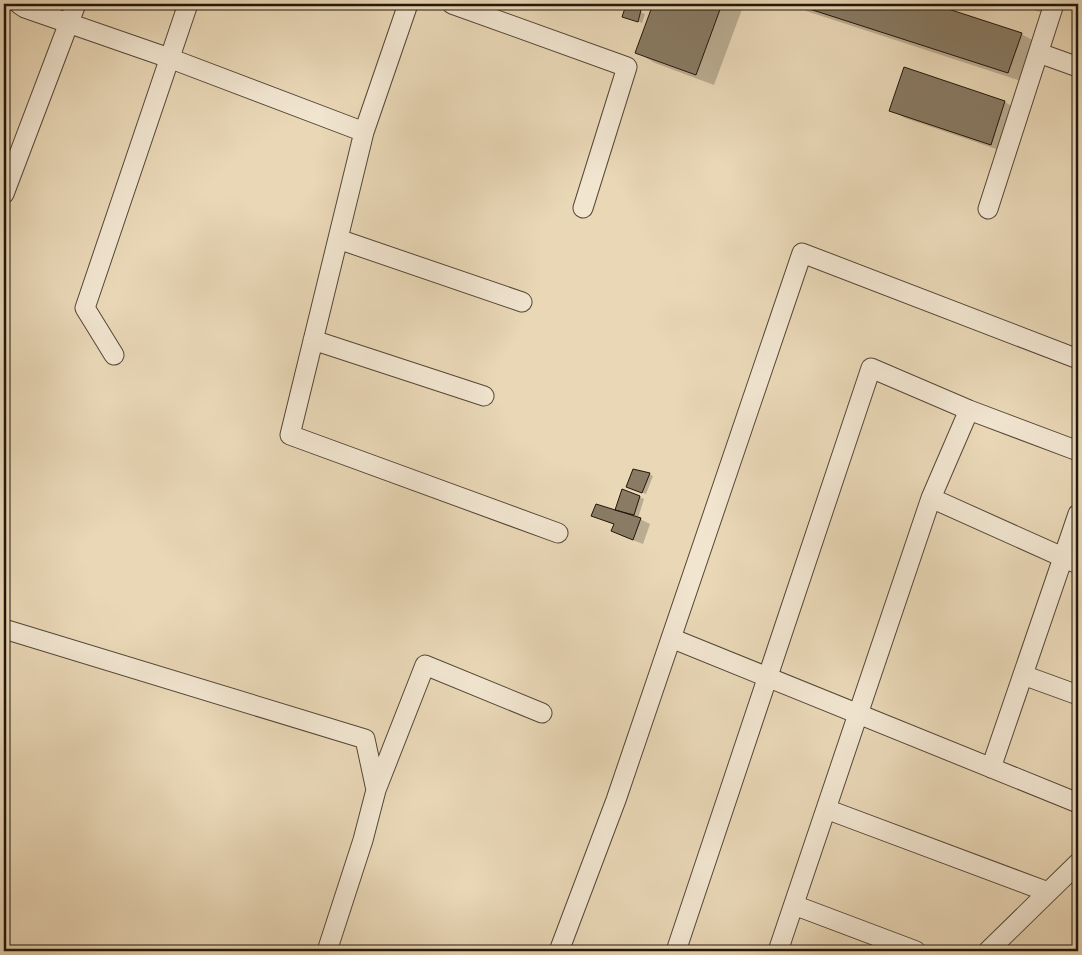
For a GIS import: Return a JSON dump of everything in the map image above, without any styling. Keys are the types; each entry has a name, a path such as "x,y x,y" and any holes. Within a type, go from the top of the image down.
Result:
{"street":[{"path":"19,4 25,8 169,58 364,132"},
{"path":"4,194 76,4"},
{"path":"114,355 85,308 188,4"},
{"path":"408,4 364,132 290,435 558,533"},
{"path":"452,4 627,67 583,208"},
{"path":"988,209 1054,4"},
{"path":"1039,53 1078,67"},
{"path":"338,239 522,302"},
{"path":"559,951 616,800 802,253 1078,359"},
{"path":"313,340 484,396"},
{"path":"676,951 871,368 969,410 1078,451"},
{"path":"778,951 931,498 969,410"},
{"path":"931,498 1071,562"},
{"path":"991,768 1023,675 1071,562 1078,514"},
{"path":"4,628 365,738 376,790"},
{"path":"671,638 1078,803"},
{"path":"327,951 363,840 376,790 425,665 542,713"},
{"path":"1023,675 1078,695"},
{"path":"826,809 1048,892"},
{"path":"988,951 1078,863"},
{"path":"794,905 916,951"}],"building":[{"path":"653,4 722,4 696,75 635,53"},
{"path":"794,4 933,4 1022,33 1008,73"},
{"path":"626,5 641,10 638,22 622,17"},
{"path":"904,67 1005,101 991,145 889,111"},
{"path":"633,469 650,473 642,493 626,487"},
{"path":"622,489 640,496 634,515 615,510"},
{"path":"596,504 641,518 633,540 611,531 614,524 591,516"}]}
